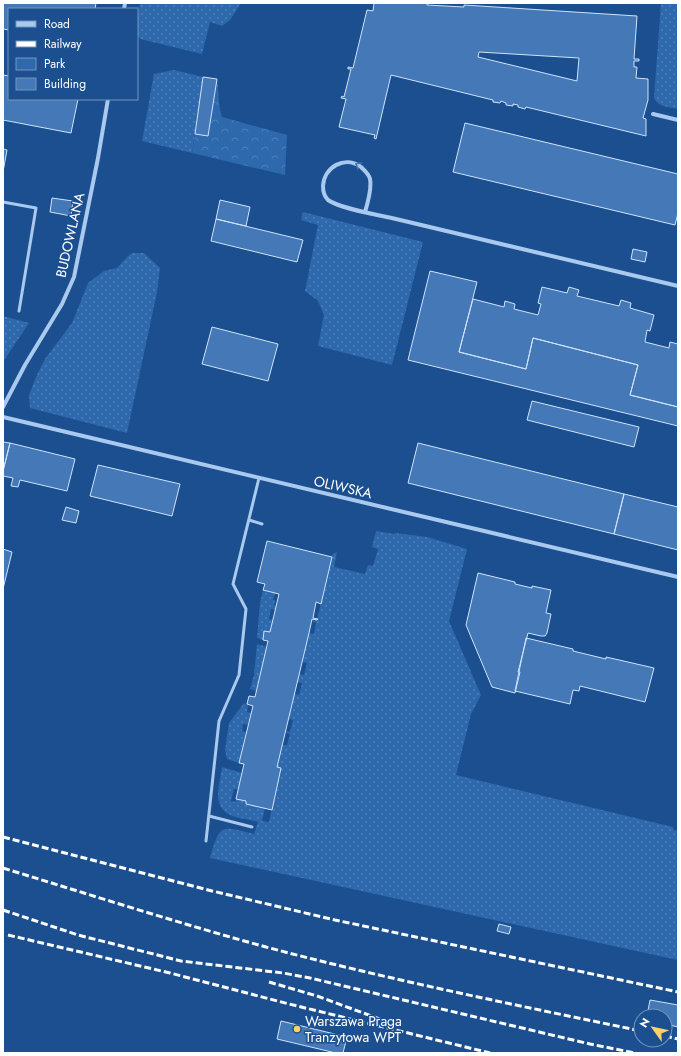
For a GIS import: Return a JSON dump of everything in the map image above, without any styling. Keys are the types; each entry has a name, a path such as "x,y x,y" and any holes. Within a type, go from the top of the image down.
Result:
{"street":[{"name":"BUDOWLANA","path":"3,407 25,365 62,304 74,277 98,158 108,100"},
{"path":"653,114 678,120"},
{"path":"365,212 369,199 370,178 365,170 354,162 344,161 337,164 330,170 323,184 323,192 326,199 336,205 365,212 678,286"},
{"name":"OLIWSKA","path":"3,417 678,577"}],"lane":[{"path":"3,202 36,208 19,311"},
{"path":"206,841 219,721 239,675 246,609 233,584 259,478"},
{"path":"249,520 262,524"},
{"path":"208,816 252,827"}],"green space":[{"path":"140,3 241,3 230,20 222,26 210,22 202,54 140,39 138,35 138,12"},
{"path":"661,3 678,3 678,109 661,105 654,98"},
{"path":"174,70 203,77 192,153 142,141 154,74"},
{"path":"217,79 222,117 287,135 285,175 192,153 195,134 208,136"},
{"path":"303,212 423,242 392,365 318,346 324,315 318,301 305,291 318,225 301,220"},
{"path":"132,253 144,253 160,268 157,292 127,433 30,408 29,395 36,377 45,359 72,323 88,283 104,271 117,268"},
{"path":"3,316 29,323 3,362"},
{"path":"376,531 427,537 467,549 449,621 481,695 471,714 456,775 673,827 674,830 678,831 678,960 210,858 216,838 223,830 235,829 254,834 258,822 230,815 220,806 218,794 222,767 242,773 238,789 234,789 231,801 235,802 236,799 246,801 246,804 265,808 262,821 269,822 281,768 277,767 282,745 287,745 290,734 285,731 290,732 293,720 288,719 294,694 299,695 302,683 297,682 299,674 304,675 307,663 302,662 309,633 314,634 316,623 312,621 312,619 317,620 331,557 337,552 334,567 365,574 368,565 373,566 378,549 372,547"},
{"path":"263,590 275,593 273,600 275,600 274,605 277,605 276,610 271,609 269,619 273,620 270,632 264,631 263,640 257,638 260,603"},
{"path":"257,644 267,647 256,691 250,689 254,675"},
{"path":"244,703 248,705 247,712 251,713 248,725 243,724 242,731 246,732 239,763 227,759 225,750 229,723"}],"building":[{"path":"3,3 96,3 95,8 8,8 8,30 3,29"},
{"path":"374,3 427,3 427,5 464,7 464,5 637,16 634,59 639,59 639,61 634,61 634,67 637,67 636,78 648,79 648,100 643,118 646,119 646,136 526,107 525,109 518,107 518,105 506,105 506,103 501,101 500,103 493,102 493,100 391,75 376,139 374,138 375,135 339,127 346,99 341,98 342,96 344,97 351,69 348,69 348,67 353,68 367,10 373,11","holes":["479,52 579,58 577,81 478,57"]},
{"path":"3,75 8,76 8,100 78,100 71,133 3,120"},
{"path":"203,77 217,79 208,136 195,134"},
{"path":"465,123 678,174 678,213 675,225 453,172"},
{"path":"3,149 7,150 3,172"},
{"path":"52,198 73,201 71,216 50,212"},
{"path":"220,200 250,207 246,226 216,219"},
{"path":"216,219 303,240 297,262 211,241"},
{"path":"633,249 647,252 645,262 631,259"},
{"path":"430,271 477,282 459,352 526,369 533,338 638,365 630,395 678,407 678,426 408,360"},
{"path":"542,287 567,293 569,287 579,290 577,296 619,306 621,300 631,303 630,308 654,315 650,331 647,330 645,342 669,348 670,342 678,344 678,407 630,395 638,365 533,338 526,369 459,352 473,299 504,307 505,301 515,304 514,309 538,315 541,304 538,303"},
{"path":"212,327 278,344 268,381 202,364"},
{"path":"532,401 639,427 634,447 527,420"},
{"path":"3,442 10,443 3,471"},
{"path":"10,443 75,459 67,491 20,480 18,487 11,486 13,478 3,476"},
{"path":"418,443 624,494 614,534 408,483"},
{"path":"98,465 180,484 172,516 90,496"},
{"path":"624,494 678,507 678,550 614,534"},
{"path":"66,507 79,511 76,523 62,520"},
{"path":"267,541 332,557 321,604 316,602 313,618 318,619 312,619 277,767 281,768 272,810 246,804 246,801 236,799 244,764 239,763 253,706 247,704 249,696 255,697 268,641 263,640 264,631 270,632 279,594 263,590 265,584 257,582"},
{"path":"3,549 12,552 3,589"},
{"path":"478,573 515,582 515,584 532,588 532,586 551,590 546,613 551,614 547,633 545,636 541,636 528,633 518,672 520,672 515,693 492,687 466,625"},
{"path":"526,638 573,649 573,651 606,659 606,657 654,668 645,702 580,686 579,691 573,690 570,704 515,691"},
{"path":"499,924 511,927 509,934 497,931"},
{"path":"650,1000 678,1005 678,1027 673,1026 673,1008 648,1008"},
{"name":"Warszawa Praga Tranzytowa WPT","path":"281,1021 347,1037 343,1053 336,1053 277,1039"}],"railway":[{"path":"3,837 208,890 335,920 678,992"},
{"path":"3,868 134,909 266,947 453,992 633,1029"},
{"path":"3,910 78,935 181,961 283,973 310,978 590,1044 635,1053"},
{"path":"8,935 170,973 289,1004 490,1053"},
{"path":"269,982 317,996 396,1025"},
{"path":"673,1038 678,1039"}],"place":[{"name":"Warszawa Praga Tranzytowa WPT","path":"297,1029"}]}
